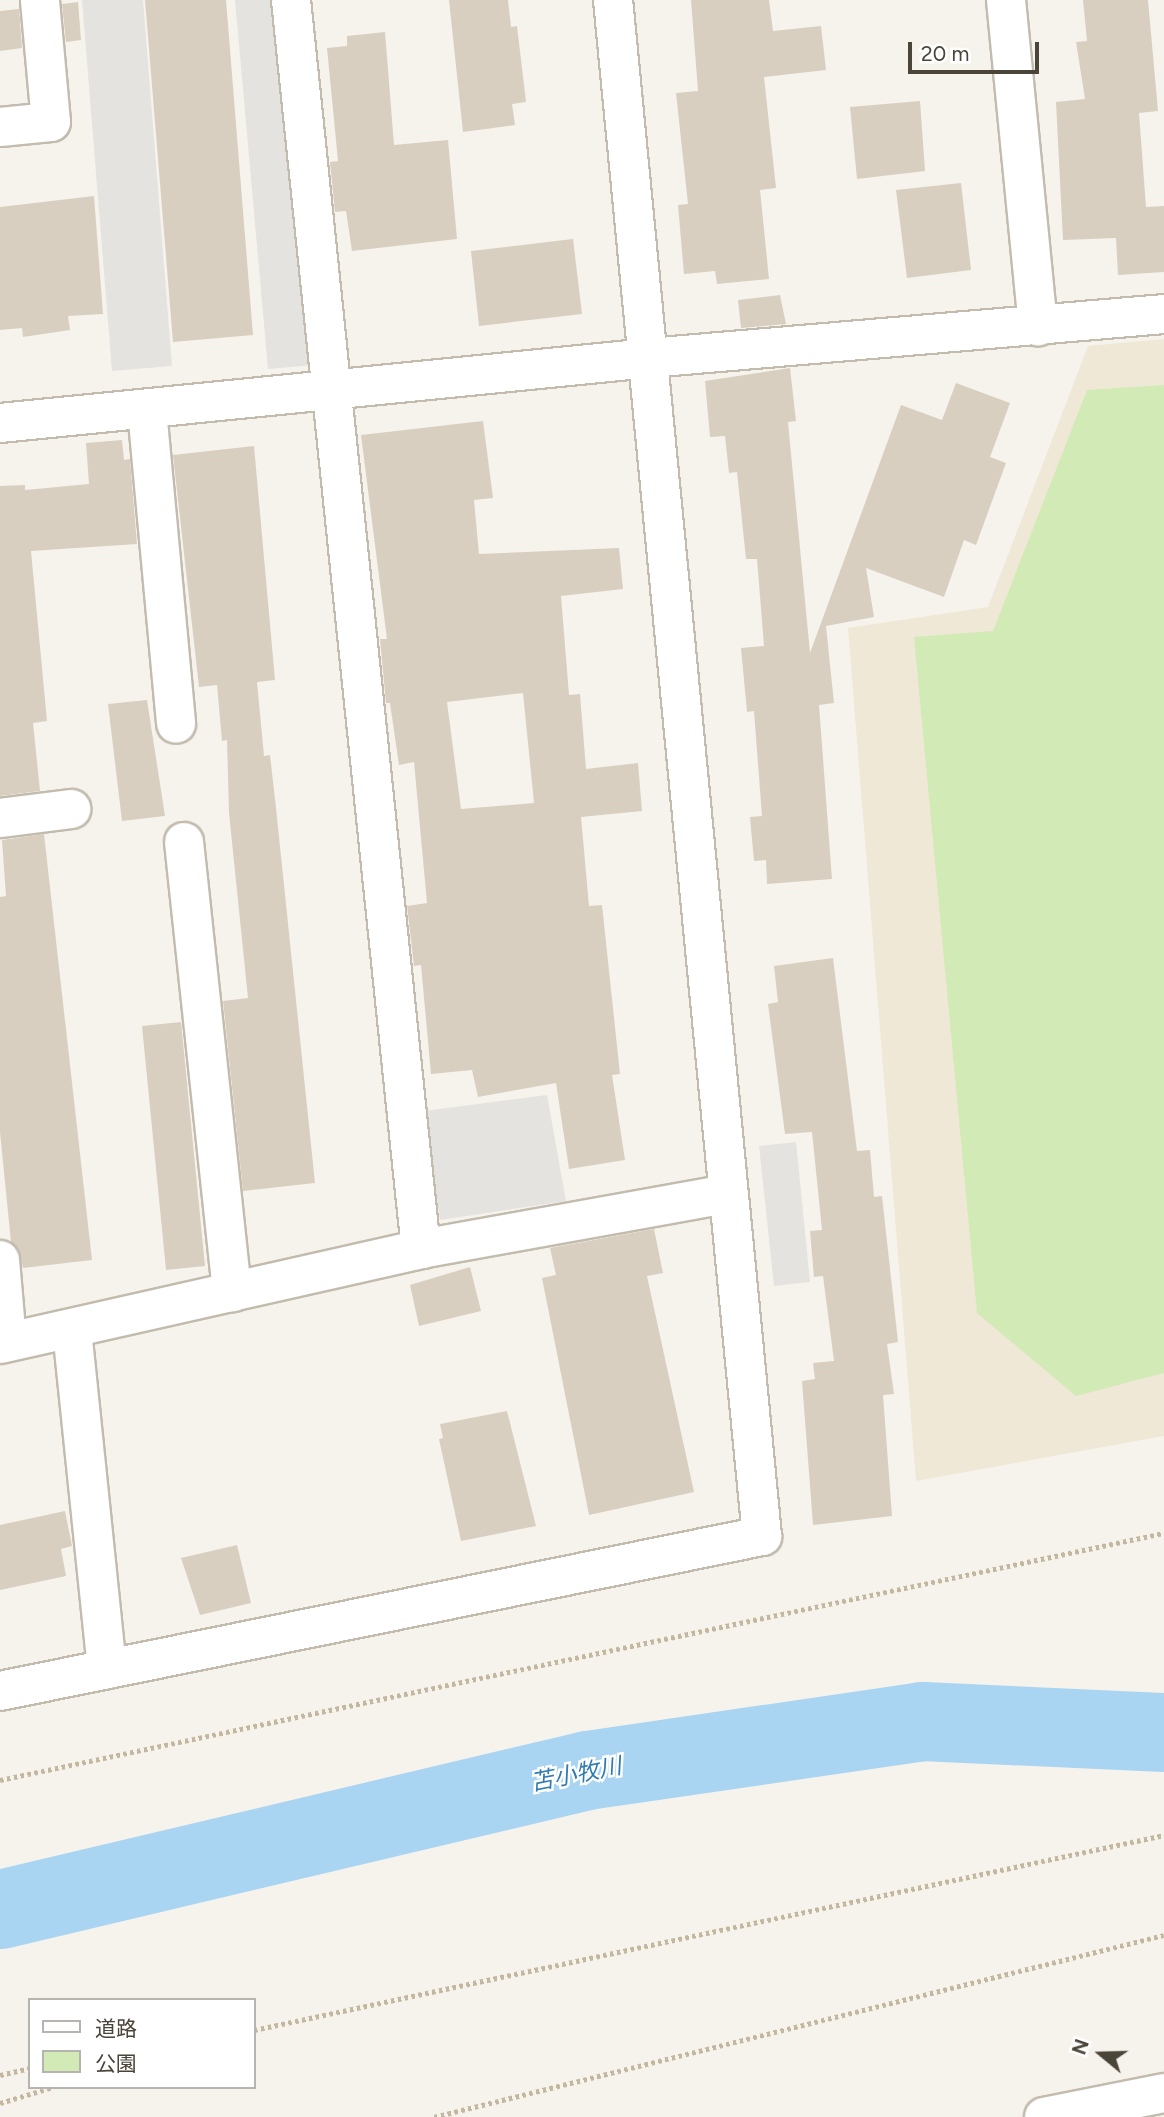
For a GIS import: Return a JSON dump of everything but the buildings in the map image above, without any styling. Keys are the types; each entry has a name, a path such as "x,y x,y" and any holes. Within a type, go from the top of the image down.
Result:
{"street":[{"path":"0,127 51,122 40,0"},
{"path":"291,0 421,1249"},
{"path":"0,1691 762,1536 613,0"},
{"path":"1006,0 1038,326"},
{"path":"0,423 331,393 649,358 1164,314"},
{"path":"147,410 176,724"},
{"path":"0,818 71,809"},
{"path":"184,842 232,1293"},
{"path":"0,1260 3,1343 72,1330 421,1249 728,1194"},
{"path":"72,1330 107,1669"},
{"path":"1054,2116 1164,2093"}],"path":[{"path":"0,1780 1164,1533"},
{"path":"256,2030 1164,1835"},
{"path":"434,2117 1164,1935"},
{"path":"0,2075 28,2068"},
{"path":"0,2103 46,2089"}],"shaded area":[{"path":"82,0 143,0 172,366 112,371"},
{"path":"235,0 281,0 313,365 268,369"},
{"path":"1164,339 1164,1436 916,1481 848,628 988,607 1088,346"},
{"path":"547,1095 566,1201 440,1220 424,1111"},
{"path":"796,1142 810,1282 774,1286 759,1146"}],"green space":[{"path":"1164,385 1164,1373 1076,1396 977,1313 914,637 993,631 1087,390"}],"waterway":[{"name":"苫小牧川","path":"0,1909 587,1770 922,1721 1164,1732"}]}
